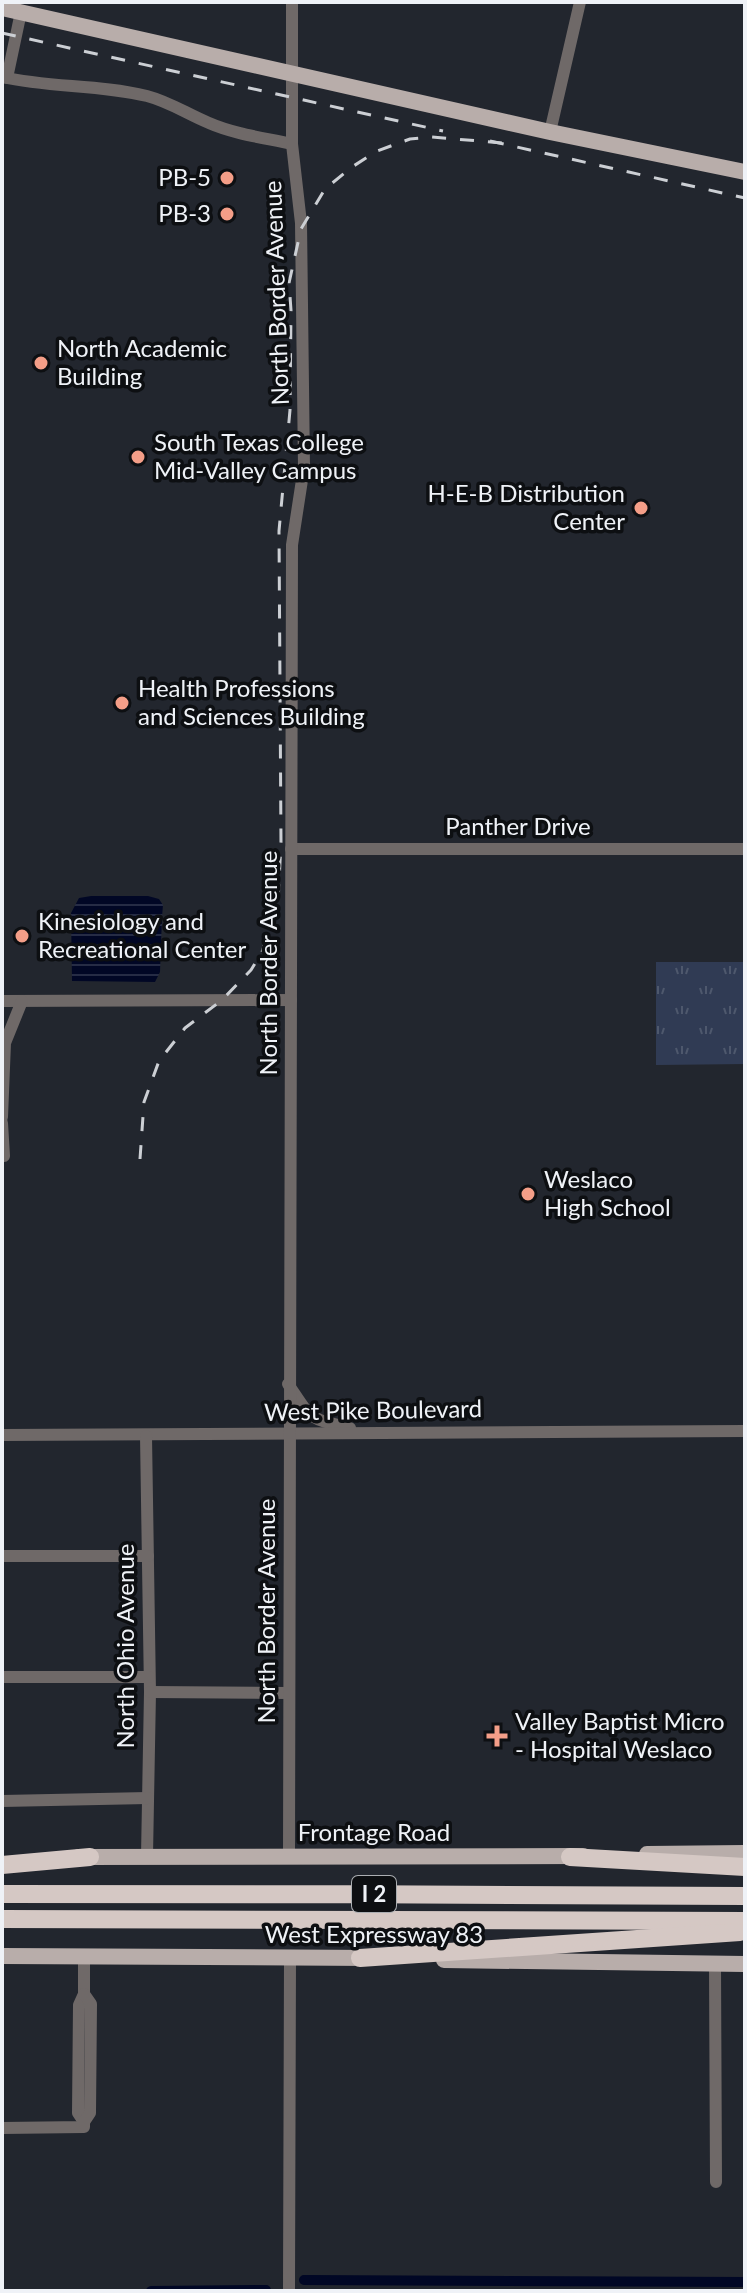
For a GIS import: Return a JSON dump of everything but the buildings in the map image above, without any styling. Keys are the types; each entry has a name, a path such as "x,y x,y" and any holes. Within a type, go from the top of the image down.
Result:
{"highway":[{"path":"2,1865 90,1857"},
{"path":"570,1857 745,1867"},
{"name":"I 2","path":"2,1894 277,1892 421,1896 477,1893 745,1896"},
{"name":"I 2","path":"2,1919 745,1921"},
{"path":"360,1958 745,1932"}],"main road":[{"path":"2,8 550,132 745,172"},
{"name":"Frontage Road","path":"2,1856 570,1857 745,1853"},
{"name":"West Expressway 83","path":"2,1956 745,1964"}],"street":[{"name":"North Border Avenue","path":"289,1856 292,545 304,467 301,223 292,144 292,2"},
{"path":"550,132 580,2"},
{"path":"21,12 5,77 55,87 113,89 147,96 173,104 219,127 292,144"},
{"name":"Panther Drive","path":"291,849 745,849"},
{"path":"2,1001 291,1000"},
{"path":"4,1156 5,1043 22,1001"},
{"path":"288,1384 311,1418 365,1431"},
{"name":"West Pike Boulevard","path":"2,1435 745,1431"},
{"name":"North Ohio Avenue","path":"146,1436 150,1692 147,1856"},
{"path":"2,1556 148,1556"},
{"path":"2,1677 149,1677"},
{"path":"150,1692 289,1693"},
{"path":"2,1801 148,1798"},
{"path":"2,2128 84,2127 78,2113 79,2005 84,1994 84,1957"},
{"path":"289,2291 290,1959"},
{"path":"715,1964 716,2182"}],"green space":[{"path":"656,962 745,962 745,1064 656,1065"}],"shaded area":[{"path":"148,896 159,899 163,905 160,972 155,982 72,981 71,913 79,898"}],"waterway":[{"path":"304,2280 745,2282"},
{"path":"151,2291 266,2290"}],"railway":[{"path":"2,33 443,131"},
{"path":"140,1159 144,1102 159,1061 185,1028 222,1000 251,970 262,952 278,902 281,842 279,531 290,410 289,283 301,229 325,189 377,151 410,139 432,137 502,143"},
{"path":"490,141 745,198"}],"place":[{"name":"PB-5","path":"227,178"},
{"name":"PB-3","path":"227,214"},
{"name":"North Academic Building","path":"41,363"},
{"name":"South Texas College Mid-Valley Campus","path":"138,457"},
{"name":"H-E-B Distribution Center","path":"641,508"},
{"name":"Health Professions and Sciences Building","path":"122,703"},
{"name":"Kinesiology and Recreational Center","path":"22,936"},
{"name":"Weslaco High School","path":"528,1194"},
{"name":"Valley Baptist Micro - Hospital Weslaco","path":"497,1736"}]}
